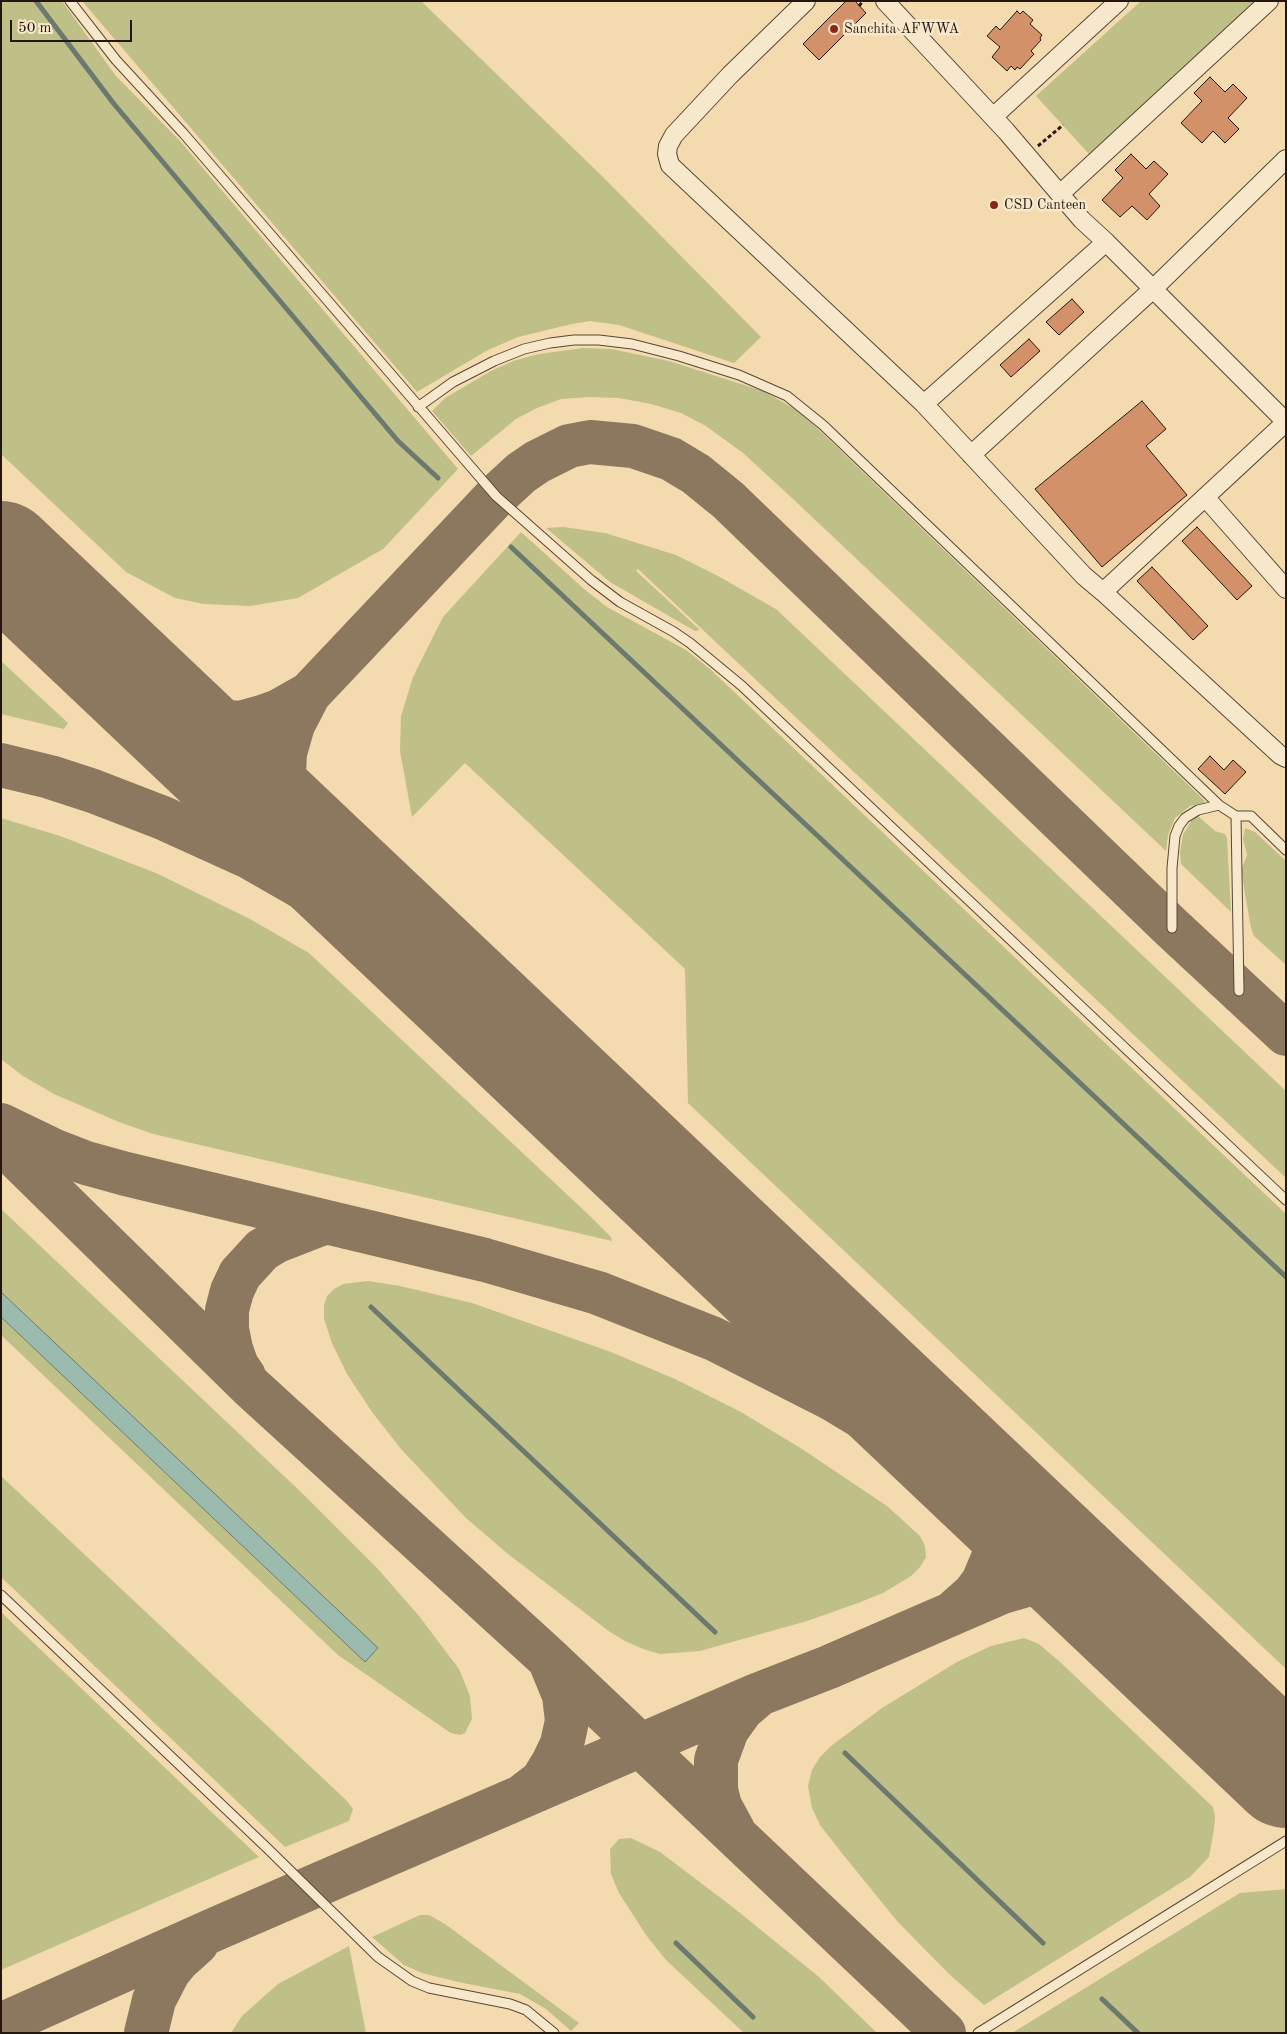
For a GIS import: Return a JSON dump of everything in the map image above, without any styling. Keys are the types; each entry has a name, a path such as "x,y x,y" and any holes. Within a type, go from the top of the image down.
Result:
{"street":[{"path":"806,1 730,75 674,135 666,154 670,165 924,404 1084,576 1280,755 1286,758"},
{"path":"885,1 993,117 1082,220 1286,422 1143,557 1103,592"},
{"path":"993,117 1119,1"},
{"path":"1060,194 1269,1"},
{"path":"971,455 1152,289 1286,159"},
{"path":"924,404 1106,242"},
{"path":"1205,497 1286,588"}],"lane":[{"path":"70,1 116,60 184,134 418,408 496,496 591,580 620,602 690,643 742,686 1286,1200"},
{"path":"418,408 453,382 494,361 524,349 574,340 599,340 632,344 679,356 739,376 787,396 823,426 1219,805 1236,816 1251,816 1286,850"},
{"path":"1172,928 1172,868 1177,831 1185,818 1191,814 1198,810 1219,805"},
{"path":"1236,816 1239,991"},
{"path":"1,1595 267,1848 378,1957 412,1982 428,1988 510,2004 526,2010 554,2033"},
{"path":"978,2033 1286,1841"}],"path":[{"path":"859,6 863,1"},
{"path":"1027,156 1063,125"}],"green space":[{"path":"1,1 62,1 116,76 180,141 458,469 383,549 298,598 250,606 204,604 175,598 126,572 1,454"},
{"path":"82,1 421,1 603,177 761,337 734,363 619,325 590,321 518,337 486,351 417,392"},
{"path":"1141,1 1261,1 1091,156 1036,96"},
{"path":"583,348 611,349 669,361 763,391 795,409 814,425 1205,801 1204,803 1190,806 1175,818 1168,835 1166,851 792,498 743,453 706,426 681,413 651,404 619,398 589,397 561,399 537,408 516,419 471,456 432,411 445,398 491,371 513,361 539,354"},
{"path":"563,527 605,533 676,555 776,609 1286,1091 1286,1178 638,569 636,571 700,630 695,631 610,582 546,528"},
{"path":"521,532 584,589 607,607 686,650 710,669 1286,1214 1286,1669 688,1103 685,969 465,763 412,817 400,751 401,716 413,677 443,617"},
{"path":"1,661 68,723 64,729 1,714"},
{"path":"1198,816 1215,831 1225,834 1227,838 1231,912 1181,864 1180,852 1183,835 1193,818"},
{"path":"1,818 60,836 156,873 250,919 309,953 590,1216 611,1237 612,1241 153,1134 119,1122 54,1094 23,1076 1,1059"},
{"path":"1245,828 1255,832 1286,861 1286,965 1254,936 1251,928 1241,871 1247,855 1243,839"},
{"path":"1,1209 303,1494 378,1569 419,1616 459,1669 470,1696 472,1719 465,1733 460,1735 451,1733 338,1655 1,1335 1,1317 364,1661 378,1649 1,1292"},
{"path":"368,1281 400,1286 472,1303 611,1352 675,1379 741,1412 802,1449 887,1506 920,1536 925,1546 926,1557 911,1576 883,1593 807,1621 700,1651 660,1654 625,1641 610,1632 508,1554 466,1518 401,1449 372,1412 347,1374 332,1343 324,1319 324,1305 327,1296 334,1289 343,1284"},
{"path":"1,1476 346,1800 353,1809 349,1821 285,1847 1,1577"},
{"path":"1,1612 259,1857 1,1970"},
{"path":"1024,1638 1039,1644 1059,1661 1213,1807 1215,1817 1214,1829 1209,1857 1190,1877 984,2005 949,1974 897,1921 841,1852 820,1825 812,1808 808,1786 812,1770 820,1757 831,1746 882,1708 957,1662 991,1646"},
{"path":"631,1838 660,1852 730,1905 819,1977 877,2033 744,2033 666,1960 646,1935 619,1893 611,1874 610,1849 619,1839"},
{"path":"1286,1889 1286,2033 1012,2033 1240,1893"},
{"path":"420,1915 429,1915 445,1924 579,2023 571,2031 546,2009 520,1994 422,1973 404,1965 372,1937"},
{"path":"349,1946 366,2033 231,2033 242,2016 278,1984"}],"shaded area":[{"path":"1,1292 378,1648 365,1662 1,1317"}],"building":[{"name":"Sanchita AFWWA","path":"846,1 855,1 866,13 819,60 803,44"},
{"path":"1017,11 1020,14 1023,11 1033,20 1030,24 1042,35 1041,40 1031,51 1034,54 1020,69 1017,67 1015,70 1011,66 1007,71 992,57 1000,47 987,36 996,26 1000,30"},
{"path":"1210,77 1225,92 1233,84 1247,98 1228,118 1239,129 1225,143 1213,131 1202,143 1181,123 1202,101 1194,93"},
{"path":"1131,154 1146,169 1154,161 1168,174 1149,194 1160,206 1147,220 1132,206 1120,217 1102,200 1123,178 1115,170"},
{"path":"1072,299 1084,312 1059,335 1046,322"},
{"path":"1029,339 1040,351 1011,377 1000,365"},
{"path":"1142,401 1166,429 1146,446 1187,495 1102,567 1035,489"},
{"path":"1197,527 1252,586 1237,600 1182,541"},
{"path":"1152,567 1208,626 1193,640 1137,581"},
{"path":"1210,756 1224,770 1233,760 1246,772 1225,794 1198,769"}],"waterway":[{"path":"36,1 114,104 398,441 438,478"},
{"path":"511,547 1286,1277"},
{"path":"371,1307 715,1632"},
{"path":"845,1753 1043,1943"},
{"path":"676,1943 753,2017"},
{"path":"1102,1999 1138,2033"}],"taxiway":[{"path":"348,885 310,844 295,819 288,801 284,775 285,753 293,725 309,694 496,496 521,473 537,462 569,446 590,442 633,446 671,459 696,474 728,500 1172,928 1286,1034"},
{"path":"119,668 155,695 178,709 198,717 216,721 240,723 262,717 279,711 309,694"},
{"path":"1,765 50,777 93,791 163,818 249,857 331,904 372,931 412,959 505,1032"},
{"path":"1,1125 55,1151 86,1163 485,1260 598,1293 714,1339 832,1399 892,1435 944,1470 989,1504 1073,1574"},
{"path":"1,1142 252,1388 548,1658 944,2033"},
{"path":"244,1376 237,1366 227,1329 227,1310 232,1291 240,1274 262,1250 277,1241 326,1222"},
{"path":"956,1610 974,1594 983,1582 993,1558 996,1541 994,1521 989,1504 981,1491"},
{"path":"1,2025 220,1927 757,1695 829,1667 1002,1592 1033,1583 1046,1583 1071,1586 1103,1601"},
{"path":"525,1794 542,1781 553,1763 562,1744 567,1721 564,1695 550,1661"},
{"path":"733,1830 720,1806 716,1790 716,1760 727,1730 742,1709 756,1697"},
{"path":"146,2033 154,2000 169,1971 197,1943"}],"runway":[{"path":"1,556 1286,1773"}],"place":[{"name":"Sanchita AFWWA","path":"834,29"},
{"name":"CSD Canteen","path":"994,205"}]}
